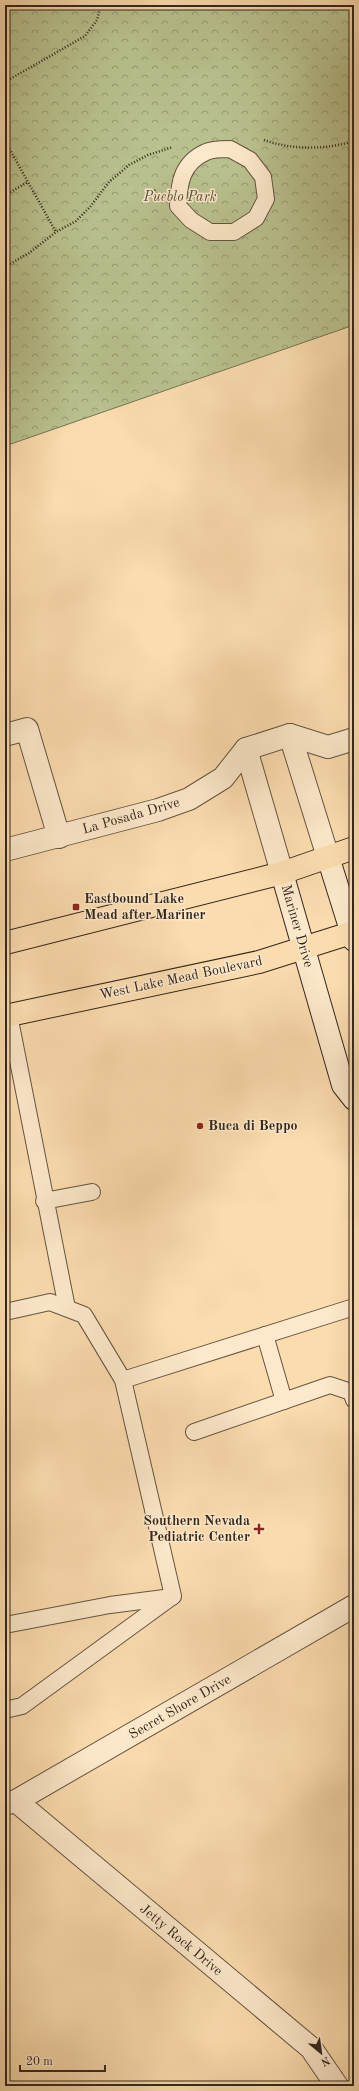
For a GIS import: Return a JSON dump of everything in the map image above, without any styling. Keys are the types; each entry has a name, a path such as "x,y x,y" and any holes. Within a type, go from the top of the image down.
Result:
{"main road":[{"path":"5,943 282,873 354,848"},
{"name":"West Lake Mead Boulevard","path":"7,1015 259,962 353,935"}],"street":[{"path":"5,735 27,729 59,837"},
{"path":"246,749 290,736 328,748 354,739"},
{"path":"290,736 353,935"},
{"name":"La Posada Drive","path":"5,850 158,810 189,799 223,778 246,749"},
{"name":"Mariner Drive","path":"246,749 343,1085 354,1099"},
{"name":"Secret Shore Drive","path":"10,1803 354,1606"},
{"name":"Jetty Rock Drive","path":"10,1803 311,2048 337,2086"}],"lane":[{"path":"230,149 250,160 263,177 266,199 256,218 234,232 210,232 191,220 178,206 178,185 187,166 206,151 230,149"},
{"path":"7,1015 67,1308"},
{"path":"44,1201 92,1192"},
{"path":"5,1312 50,1302 84,1315 123,1380 174,1596"},
{"path":"123,1380 354,1308"},
{"path":"265,1335 284,1401"},
{"path":"194,1432 330,1385 351,1392 354,1400"},
{"path":"5,1625 110,1605 174,1596"},
{"path":"5,1710 22,1706 174,1596"}],"path":[{"path":"5,82 85,36 97,20 101,5"},
{"path":"5,141 56,232"},
{"path":"5,195 28,182"}],"green space":[{"name":"Pueblo Park","path":"5,5 354,5 354,325 5,446"}],"place":[{"name":"Eastbound Lake Mead after Mariner","path":"76,907"},
{"name":"Buca di Beppo","path":"200,1126"},
{"name":"Southern Nevada Pediatric Center","path":"259,1529"}]}
